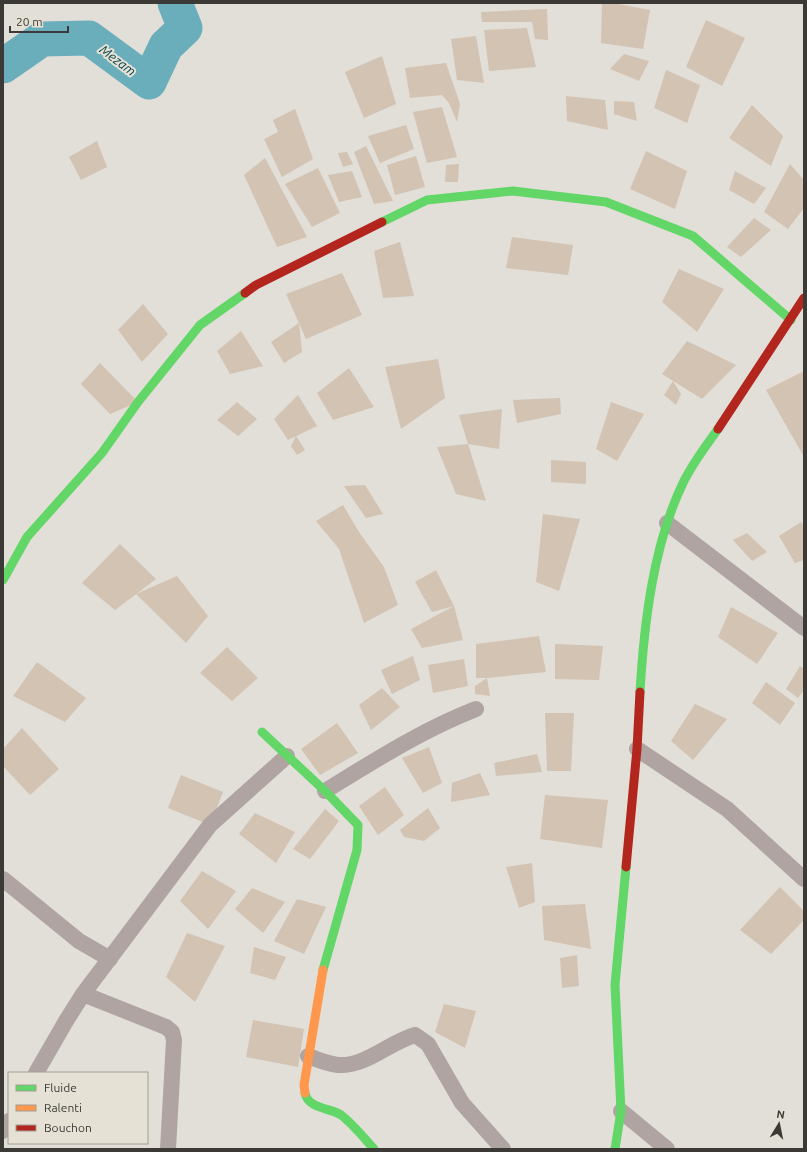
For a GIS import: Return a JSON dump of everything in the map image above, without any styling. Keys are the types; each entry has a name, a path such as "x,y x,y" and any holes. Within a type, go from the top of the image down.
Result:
{"street":[{"path":"3,580 27,537 102,453 138,402 200,324 256,285 427,200 513,191 606,202 693,236 790,320"},
{"path":"615,1149 621,1111 615,985 637,749 643,640 658,558 667,523 683,482 804,298"},
{"path":"667,523 804,628"},
{"path":"325,792 397,747 445,721 476,709"},
{"path":"262,732 325,792 358,826 357,850 324,964 304,1085 306,1097 313,1104 342,1115 374,1149"},
{"path":"637,749 727,809 804,878"},
{"path":"37,1072 66,1020 83,994 210,825 287,756"},
{"path":"3,879 80,941 110,959"},
{"path":"83,994 166,1027 172,1032 174,1040 168,1149"},
{"path":"308,1056 339,1065 366,1059 402,1039 415,1036 428,1044 462,1103 503,1149"},
{"path":"621,1111 667,1149"}],"building":[{"path":"602,3 613,3 650,10 643,49 601,43"},
{"path":"547,9 548,40 535,39 532,22 482,22 481,12"},
{"path":"706,20 745,38 722,86 686,67"},
{"path":"527,28 536,67 489,71 484,30"},
{"path":"476,36 484,83 457,80 451,39"},
{"path":"624,54 649,61 639,81 610,69"},
{"path":"382,56 396,104 364,118 345,72"},
{"path":"446,63 460,104 457,122 449,103 442,95 410,98 405,68"},
{"path":"666,70 700,85 687,123 654,108"},
{"path":"566,96 605,100 608,130 567,121"},
{"path":"614,101 634,102 637,121 614,114"},
{"path":"752,105 783,136 771,166 729,138"},
{"path":"442,107 457,157 427,163 413,112"},
{"path":"295,109 313,159 282,177 264,139 278,132 273,120"},
{"path":"406,125 414,149 380,163 368,136"},
{"path":"97,141 107,167 81,180 69,157"},
{"path":"366,146 393,201 374,204 354,152"},
{"path":"646,151 687,171 675,209 630,189"},
{"path":"347,152 353,164 343,167 338,153"},
{"path":"416,156 425,187 395,195 387,165"},
{"path":"265,158 307,237 277,247 244,175"},
{"path":"459,164 458,182 445,182 446,165"},
{"path":"790,164 804,180 804,208 788,229 764,212"},
{"path":"318,168 340,213 312,227 285,184"},
{"path":"352,171 362,197 339,202 328,175"},
{"path":"735,171 766,188 754,204 729,190"},
{"path":"754,218 771,230 741,257 727,247"},
{"path":"512,237 573,245 568,275 506,268"},
{"path":"400,242 414,296 383,298 374,251"},
{"path":"679,269 724,289 697,332 662,302"},
{"path":"342,273 362,315 306,339 286,294"},
{"path":"143,304 168,334 142,362 118,330"},
{"path":"299,323 302,352 284,363 271,342"},
{"path":"241,331 263,366 230,374 217,351"},
{"path":"687,341 736,365 702,399 662,374"},
{"path":"438,359 445,398 401,429 385,367"},
{"path":"100,363 138,402 110,414 81,384"},
{"path":"349,368 374,407 333,420 317,393"},
{"path":"804,371 804,457 766,390"},
{"path":"673,381 681,394 676,405 664,395"},
{"path":"298,395 317,426 288,440 274,419"},
{"path":"560,398 561,414 517,423 513,400"},
{"path":"237,402 257,419 238,436 217,420"},
{"path":"611,402 644,414 617,461 596,449"},
{"path":"502,409 499,449 468,444 459,415"},
{"path":"296,436 305,450 297,455 291,446"},
{"path":"468,444 486,501 456,494 437,447"},
{"path":"551,460 586,462 586,484 551,482"},
{"path":"365,485 383,514 366,518 344,486"},
{"path":"343,505 359,532 384,567 398,605 364,623 339,549 316,521"},
{"path":"543,514 580,519 559,591 536,582"},
{"path":"801,522 804,526 804,560 795,563 779,536"},
{"path":"747,533 767,552 752,561 733,540"},
{"path":"120,544 156,579 115,610 82,583"},
{"path":"436,570 454,606 432,612 415,582"},
{"path":"177,576 208,616 186,643 136,594"},
{"path":"454,606 463,640 422,648 411,629"},
{"path":"731,607 778,633 757,664 718,637"},
{"path":"539,636 546,672 476,678 476,644"},
{"path":"555,644 603,646 599,680 555,679"},
{"path":"227,647 258,678 232,701 200,673"},
{"path":"413,656 420,680 392,694 381,670"},
{"path":"464,659 468,686 433,693 428,665"},
{"path":"37,662 86,698 65,722 13,696"},
{"path":"800,666 804,669 804,690 798,698 786,689"},
{"path":"487,678 490,696 475,694 475,686"},
{"path":"766,682 795,703 780,725 752,703"},
{"path":"382,688 400,707 371,730 359,705"},
{"path":"695,704 727,719 693,760 671,741"},
{"path":"545,713 574,713 571,771 547,771"},
{"path":"337,723 358,753 320,775 301,749"},
{"path":"22,728 59,769 30,795 3,766 3,749"},
{"path":"429,747 442,783 423,793 402,758"},
{"path":"537,754 542,772 496,776 494,763"},
{"path":"480,773 490,795 451,802 452,783"},
{"path":"181,775 223,792 210,825 168,808"},
{"path":"385,787 404,815 378,835 359,806"},
{"path":"545,795 608,800 602,848 540,839"},
{"path":"428,808 440,828 424,841 404,837 400,830"},
{"path":"325,809 339,821 310,859 293,849"},
{"path":"255,813 295,832 276,863 239,834"},
{"path":"532,863 535,902 519,908 506,867"},
{"path":"202,871 236,891 208,929 180,901"},
{"path":"780,887 804,911 804,920 771,954 740,930"},
{"path":"252,888 285,902 263,933 235,909"},
{"path":"297,899 326,907 304,954 274,941"},
{"path":"585,904 591,949 544,940 542,906"},
{"path":"187,933 225,946 195,1002 166,977"},
{"path":"254,947 286,957 275,980 250,973"},
{"path":"577,955 579,986 562,988 560,958"},
{"path":"444,1004 476,1011 465,1048 435,1032"},
{"path":"253,1020 304,1029 298,1067 246,1057"}],"waterway":[{"name":"Mezam","path":"3,66 42,39 89,38 149,82 166,46 185,28 175,3"}],"traffic: fast":[{"path":"382,222 427,200 513,191 606,202 693,236 791,320"},
{"path":"3,580 27,537 102,453 138,402 200,325 245,293"},
{"path":"640,692 647,612 657,558 664,532 683,483 699,455 718,429"},
{"path":"262,732 325,791 358,825 357,850 323,970"},
{"path":"615,1149 621,1111 615,985 626,867"},
{"path":"305,1093 310,1102 341,1115 374,1149"}],"traffic: slow":[{"path":"305,1093 304,1085 323,970"}],"traffic: jam":[{"path":"245,293 256,285 382,222"},
{"path":"718,429 804,298"},
{"path":"626,867 637,749 640,692"}]}
